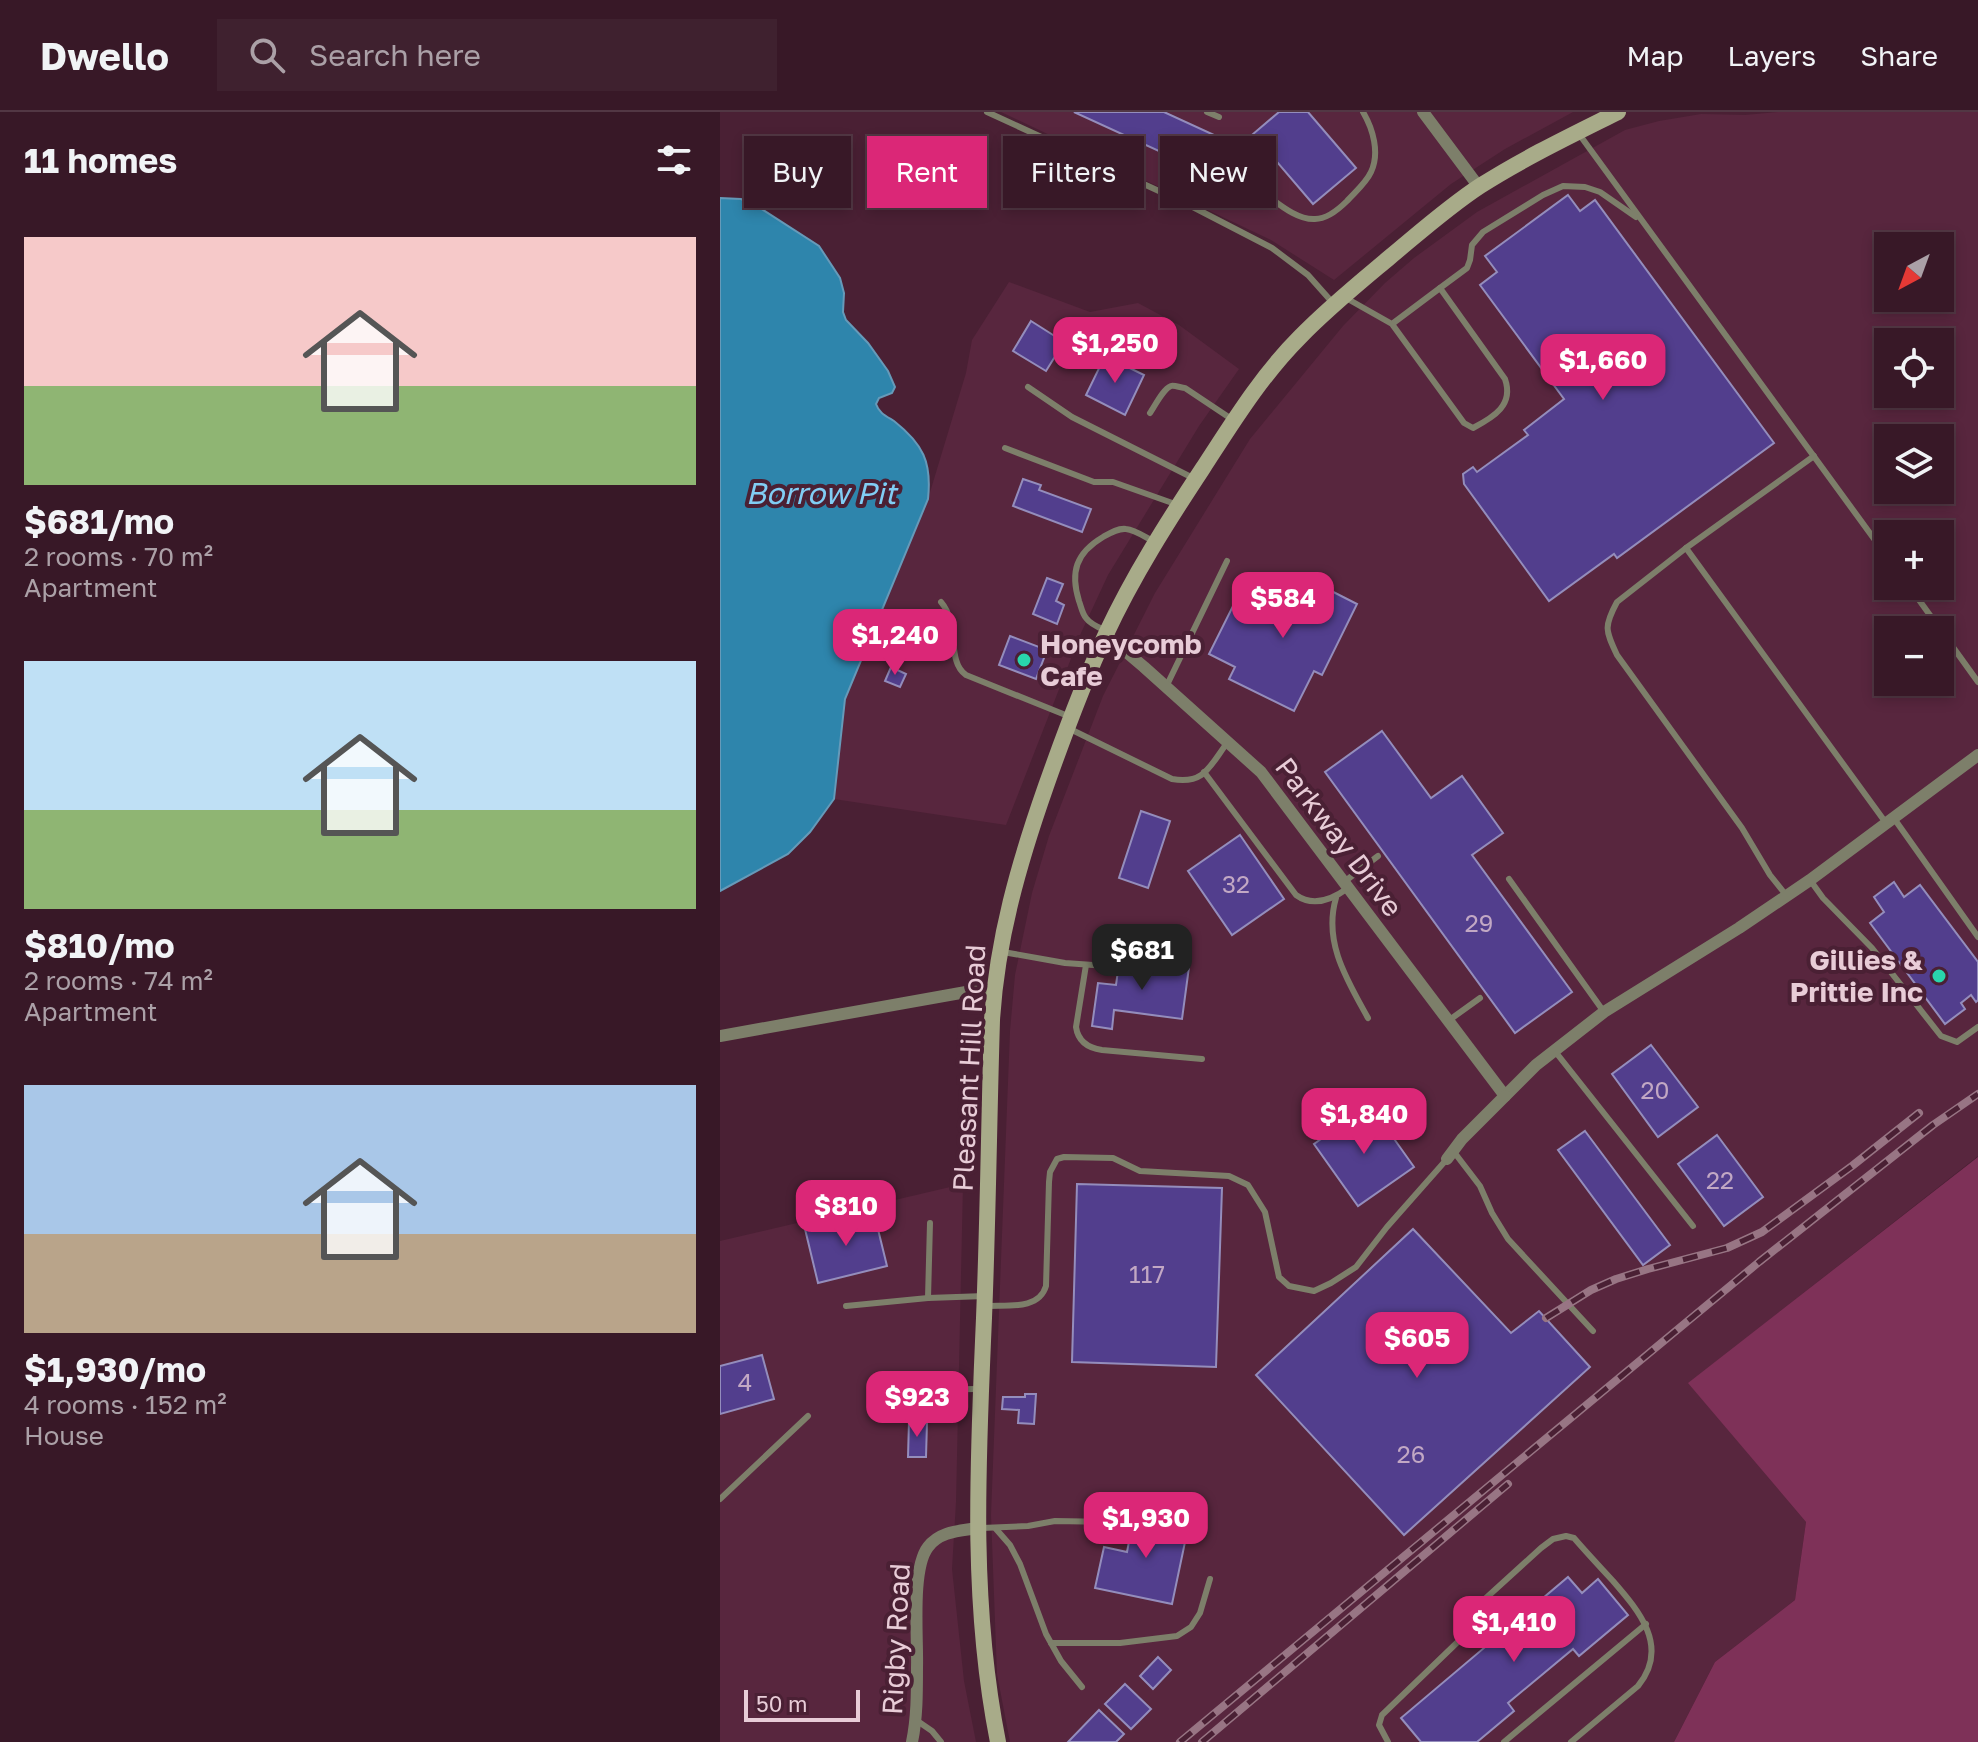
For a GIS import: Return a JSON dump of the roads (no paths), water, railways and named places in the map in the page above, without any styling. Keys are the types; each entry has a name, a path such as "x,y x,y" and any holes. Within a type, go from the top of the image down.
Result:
{"street":[{"path":"1423,112 1479,187"},
{"name":"Pleasant Hill Road","path":"998,1742 982,1627 978,1528 994,991 1011,895 1070,723 1106,633 1155,543 1233,420 1300,336 1436,219 1479,187 1618,112"},
{"name":"Parkway Drive","path":"1106,633 1261,772 1505,1096"},
{"path":"1450,1155 1536,1065 1604,1012 1707,950 1810,880 1978,755"},
{"path":"720,1036 966,992 994,991"},
{"name":"Rigby Road","path":"912,1742 916,1720 917,1593 921,1560 930,1544 944,1534 978,1528"}],"lane":[{"path":"987,112 1185,203 1272,248 1339,301 1392,324 1464,423 1473,428 1491,419 1501,409 1508,388 1505,379 1440,288"},
{"path":"1207,112 1219,117"},
{"path":"1276,201 1299,216 1314,220 1341,207 1372,171 1375,143 1363,112"},
{"path":"1578,132 1874,539"},
{"path":"1392,324 1467,268 1472,245 1483,232 1563,186 1585,187 1600,192 1643,221"},
{"path":"1150,413 1167,389 1177,386 1185,388 1233,420"},
{"path":"1028,387 1072,417 1195,479"},
{"path":"1005,448 1094,482 1113,482 1178,505"},
{"path":"1786,895 1742,828 1617,655 1607,628 1617,602 1814,456"},
{"path":"1106,633 1085,617 1081,608 1074,581 1081,555 1095,542 1122,529 1130,529 1155,543"},
{"path":"1686,548 1978,937"},
{"path":"1166,687 1227,561"},
{"path":"1919,600 1978,682"},
{"path":"941,602 948,610 960,670 966,675 1070,723 1172,779 1193,780 1204,772 1228,742"},
{"path":"1204,772 1291,891 1302,900 1336,898"},
{"path":"1368,1018 1345,977 1333,944 1331,928 1336,898 1378,856"},
{"path":"1509,879 1604,1012"},
{"path":"1810,880 1831,907 1872,948 1941,1036 1957,1042 1978,1027"},
{"path":"999,951 1065,963 1107,966"},
{"path":"1086,965 1076,1027 1085,1044 1094,1049 1202,1059"},
{"path":"1448,1021 1480,998"},
{"path":"1554,1050 1693,1226"},
{"path":"846,1306 928,1298 1032,1304 1044,1294 1046,1286 1050,1172 1057,1159 1064,1157 1113,1158 1140,1171 1229,1176 1248,1185 1265,1212 1279,1277 1289,1286 1314,1291 1356,1267 1450,1155 1480,1186 1508,1239 1593,1331"},
{"path":"928,1298 930,1223"},
{"path":"907,1390 981,1389"},
{"path":"720,1499 808,1416"},
{"path":"978,1528 996,1529 1055,1521 1113,1522"},
{"path":"996,1529 1010,1545 1020,1564 1046,1634 1061,1661 1082,1687"},
{"path":"1388,1742 1379,1725 1382,1715 1467,1633 1486,1598 1553,1539 1566,1536 1574,1538 1636,1607 1646,1624 1652,1660 1646,1677 1638,1686 1571,1742"},
{"path":"1051,1643 1120,1643 1177,1636 1191,1627 1200,1613 1210,1579"},
{"path":"1504,1742 1646,1624"},
{"path":"916,1720 941,1742"}],"water":[{"name":"Borrow Pit","path":"720,198 741,199 744,208 760,208 819,246 840,278 846,320 868,343 888,371 895,387 892,393 879,398 877,407 919,446 927,464 929,486 928,499 845,699 834,799 810,832 788,854 720,891"}],"railway":[{"path":"1180,1742 1759,1262 1933,1125 1978,1094"},
{"path":"1546,1318 1591,1290 1616,1279 1727,1248 1762,1232 1919,1113"},
{"path":"1202,1742 1508,1484"}],"place":[{"name":"Honeycomb Cafe","path":"1024,660"},
{"name":"Gillies & Prittie Inc","path":"1939,976"}]}
